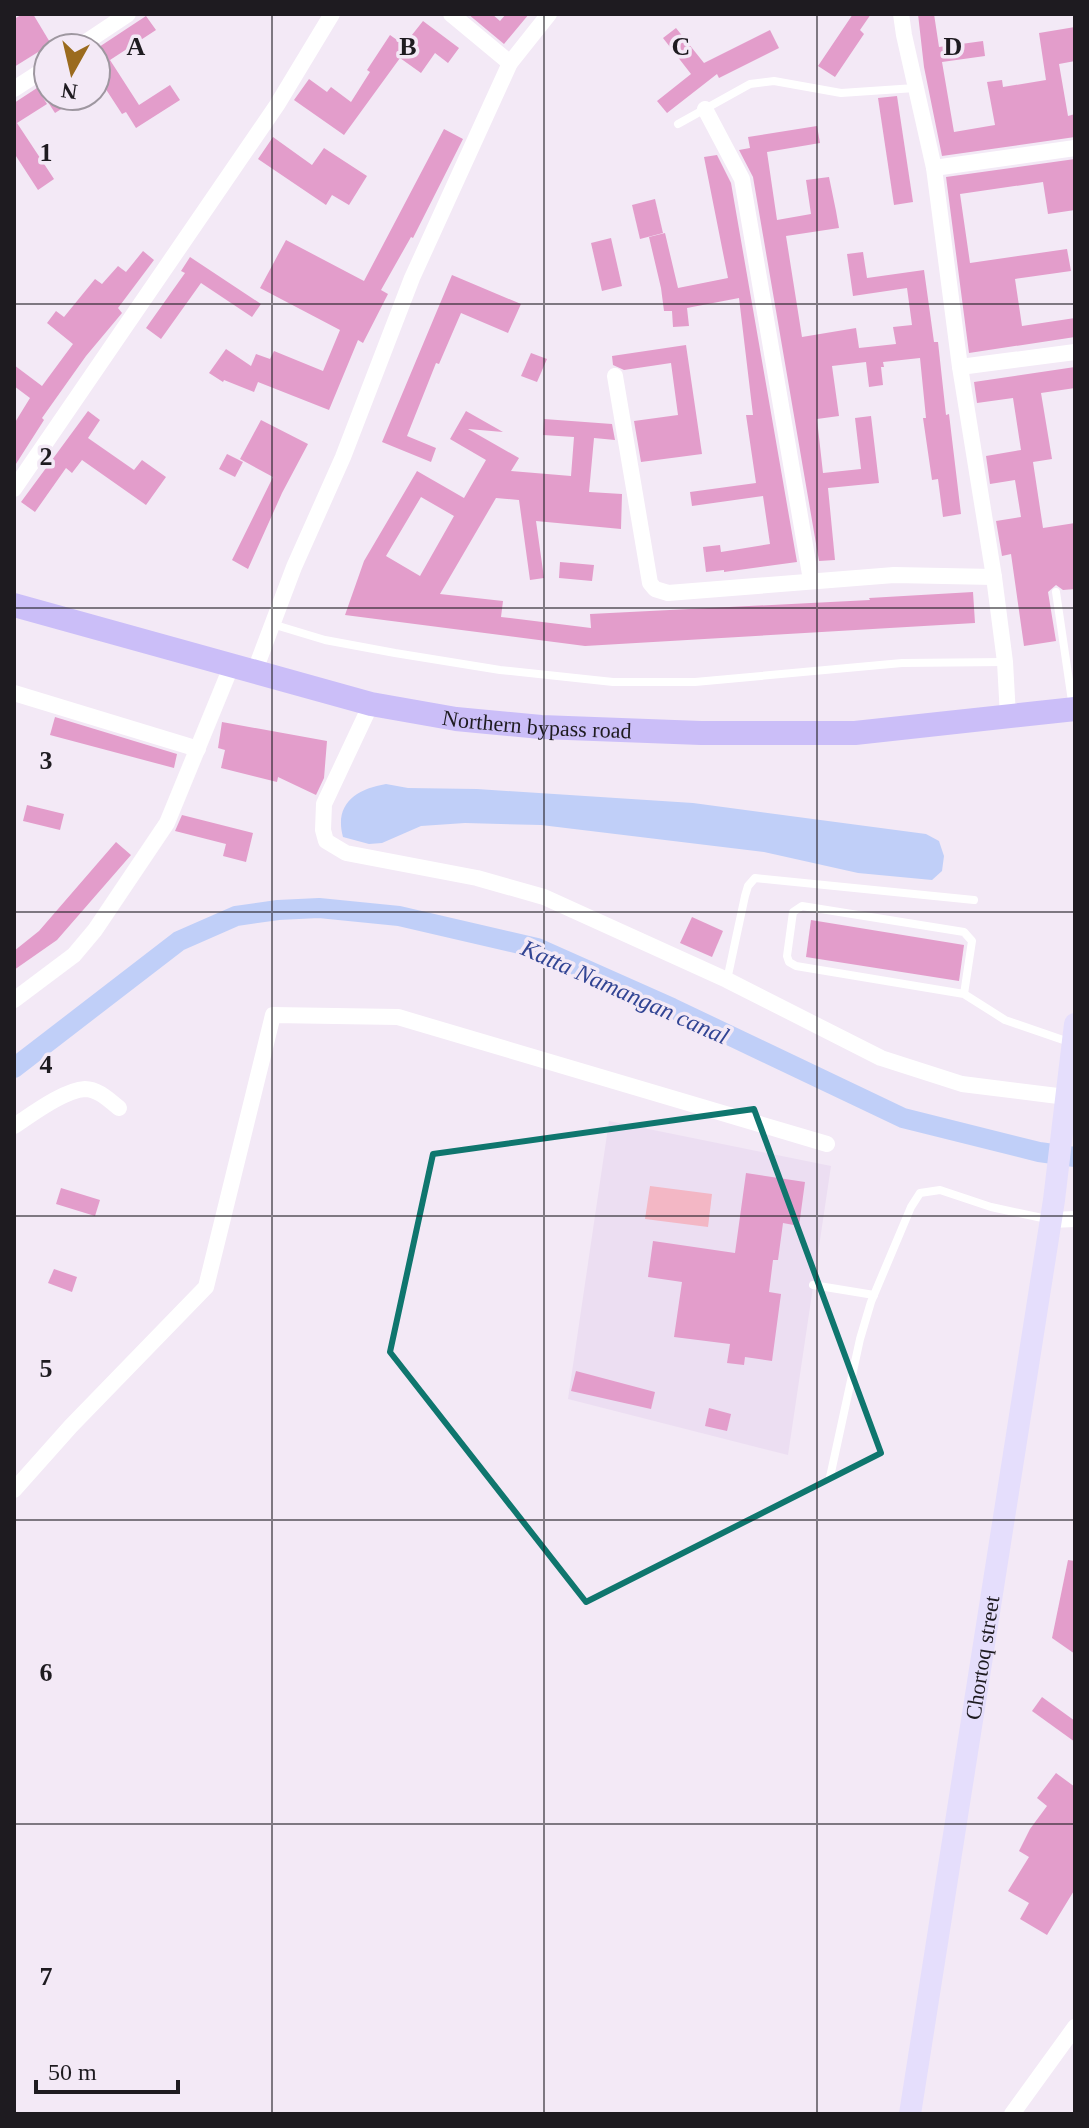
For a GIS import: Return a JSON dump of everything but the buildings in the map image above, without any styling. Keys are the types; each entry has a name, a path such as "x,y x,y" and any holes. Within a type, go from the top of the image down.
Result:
{"main road":[{"name":"Northern bypass road","path":"14,605 371,704 456,719 541,727 701,733 855,733 1074,709"},
{"name":"Chortoq street","path":"910,2114 1069,1101 1074,1034"}],"street":[{"path":"101,32 128,14"},
{"path":"14,489 277,105 332,14"},
{"path":"451,14 510,63"},
{"path":"17,993 74,955 95,930 167,823 198,749 272,624 343,457 412,278 510,63 549,14"},
{"path":"901,14 934,168 960,367 994,577 1005,662 1008,716"},
{"path":"14,89 32,77"},
{"path":"705,109 742,179 811,580"},
{"path":"934,168 1075,148"},
{"path":"960,367 1075,352"},
{"path":"615,376 650,583 655,589 668,593 894,575 994,577"},
{"path":"14,693 198,749"},
{"path":"371,704 324,804 323,830 326,841 346,853 477,878 544,897 727,980 881,1058 962,1084 1069,1101"},
{"path":"14,1490 71,1426 206,1287 273,1015 398,1017 827,1144"},
{"path":"14,1126 50,1104 85,1089 100,1093 119,1108"},
{"path":"1052,1210 1075,1219"},
{"path":"1012,2114 1075,2027"}],"lane":[{"path":"678,124 750,84 774,81 841,93 916,88"},
{"path":"1056,592 1074,709"},
{"path":"272,624 325,640 395,653 500,670 613,682 695,682 902,663 1005,662"},
{"path":"727,980 745,896 755,878 974,900"},
{"path":"964,994 972,941 964,932 802,906 793,912 787,956 789,962 796,966 964,994 1005,1020 1074,1034"},
{"path":"830,1477 860,1339 874,1295 911,1207 920,1193 940,1190 991,1207 1052,1210"},
{"path":"813,1285 874,1295"}],"highlighted area":[{"path":"754,1109 881,1453 586,1602 390,1352 433,1154"}],"shaded area":[{"path":"609,1121 831,1166 788,1455 568,1399"},
{"path":"650,1186 712,1194 708,1227 645,1219"}],"water":[{"path":"386,784 408,788 477,789 693,803 926,834 939,841 944,856 942,871 932,880 858,873 764,852 541,825 465,823 421,826 382,843 369,844 343,837 342,816 350,800 365,790"}],"waterway":[{"name":"Katta Namangan canal","path":"14,1068 179,941 236,916 319,908 399,916 537,948 672,1008 903,1118 1039,1152 1075,1157"}]}
